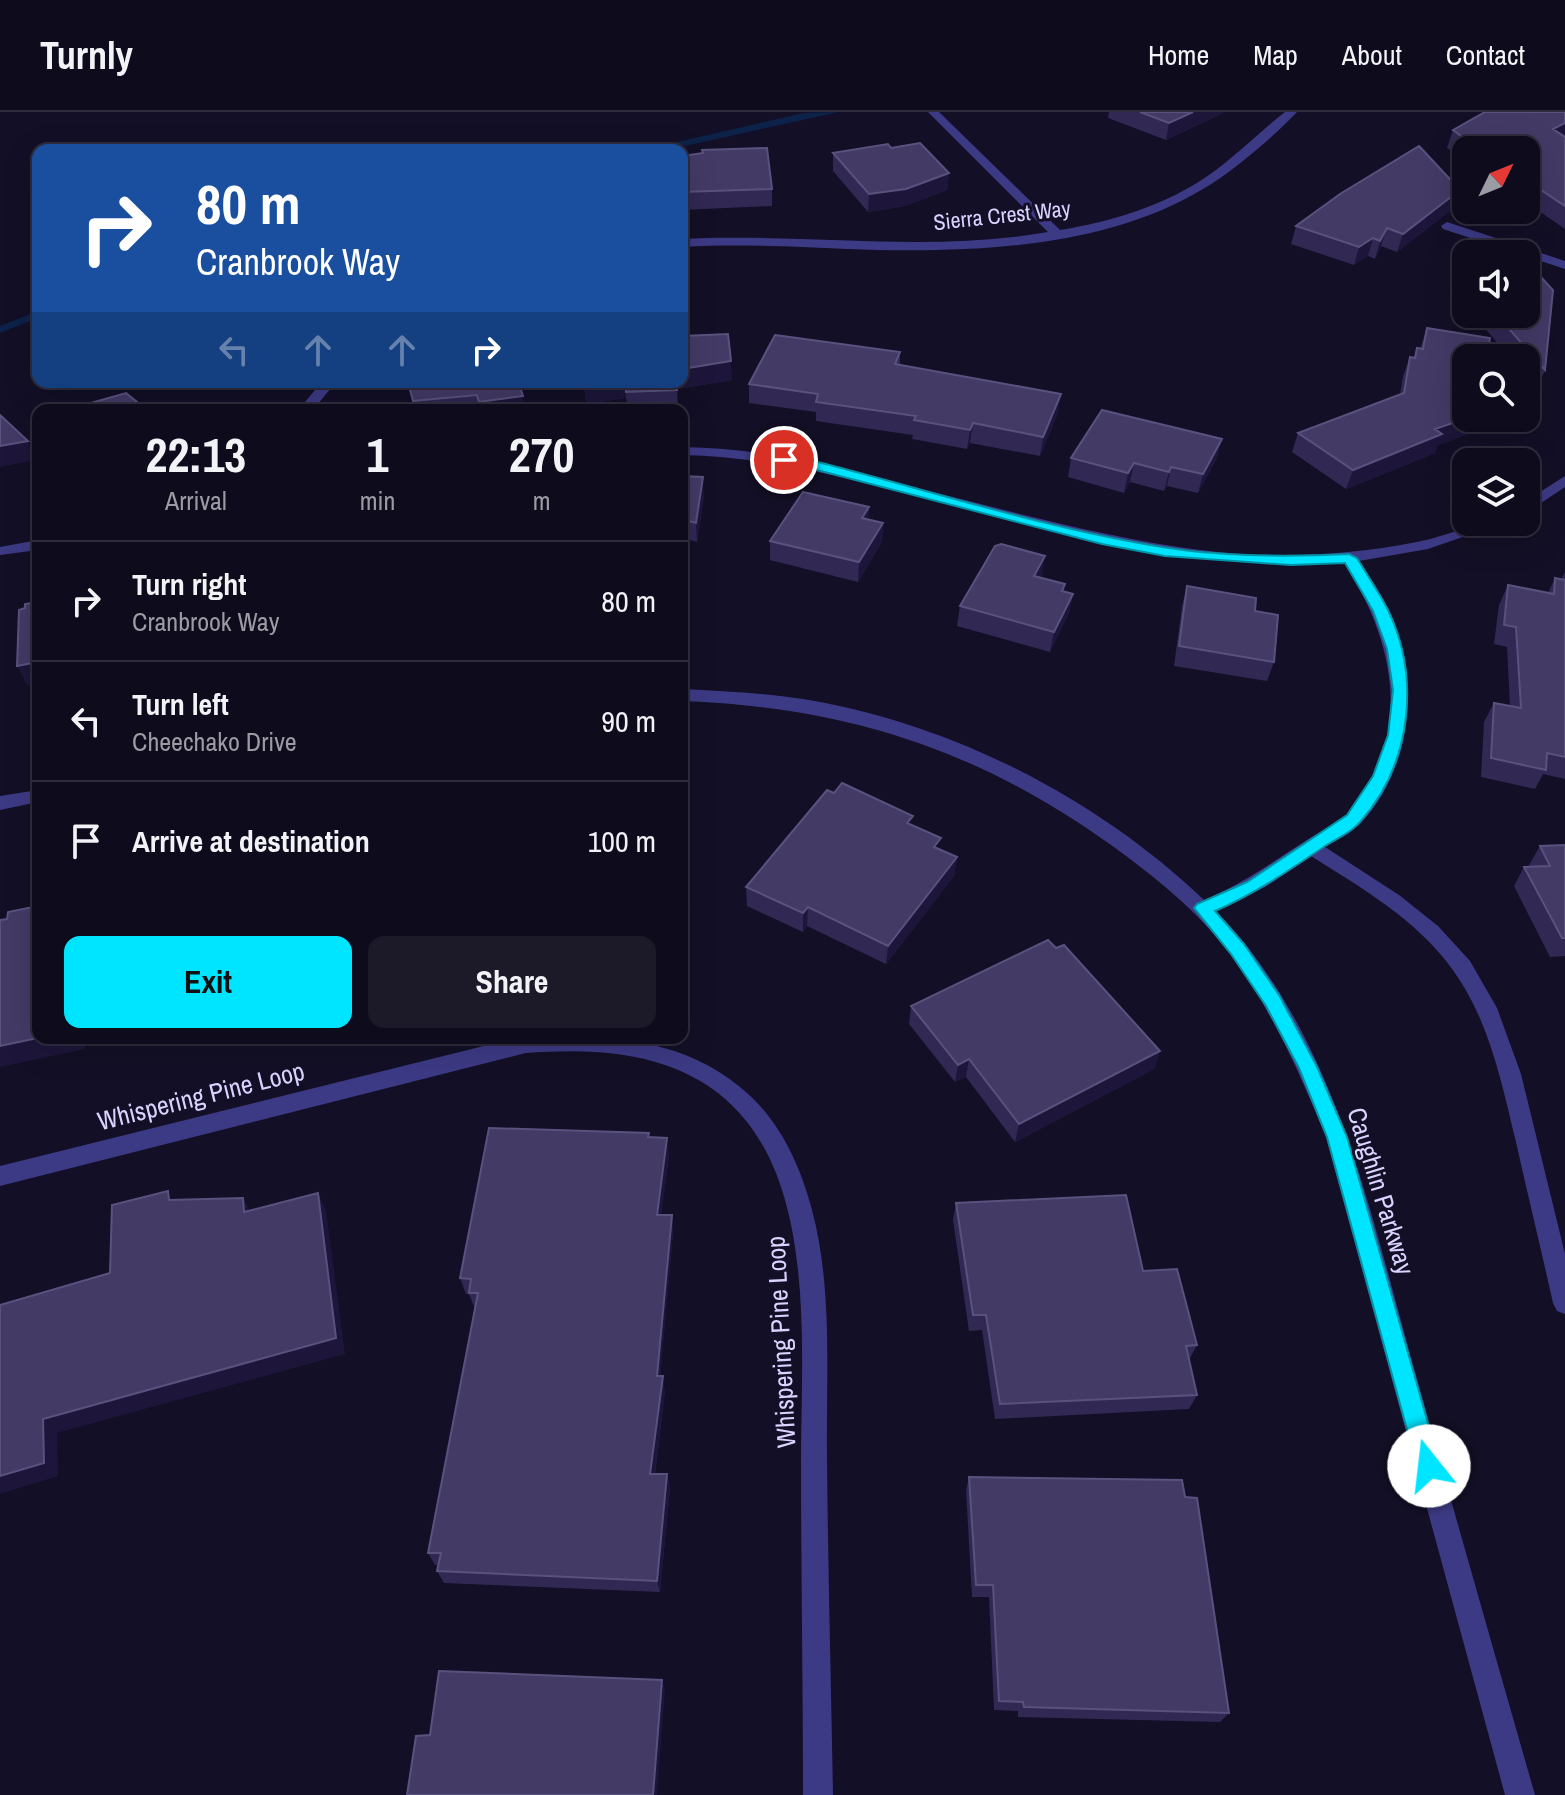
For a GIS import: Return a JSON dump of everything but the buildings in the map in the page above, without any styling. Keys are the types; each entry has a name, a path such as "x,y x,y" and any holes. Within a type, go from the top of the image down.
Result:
{"street":[{"path":"933,112 1057,234"},
{"name":"Sierra Crest Way","path":"688,243 760,240 940,246 1057,234 1108,223 1153,209 1218,175 1292,112"},
{"path":"1447,226 1565,265"},
{"path":"310,404 324,388"},
{"path":"688,451 754,455 814,465 1102,540 1165,552 1277,561 1349,558 1420,547 1462,536"},
{"path":"1540,498 1565,480"},
{"path":"3,551 32,546"},
{"path":"1203,908 1253,887 1353,819 1381,777 1396,735 1400,690 1394,649 1381,611 1349,558"},
{"name":"Caughlin Parkway","path":"688,695 759,700 827,710 904,729 978,757 1040,787 1099,824 1203,908 1237,949 1273,1001 1308,1067 1337,1137 1520,1795"},
{"path":"0,803 32,797"},
{"path":"1311,847 1369,884 1425,927 1462,966 1484,1000 1506,1054 1565,1303"},
{"name":"Whispering Pine Loop","path":"0,1176 526,1044"},
{"name":"Whispering Pine Loop","path":"609,1044 655,1051 689,1064 725,1086 763,1124 780,1149 801,1209 808,1254 813,1363 818,1795"}],"waterway":[{"path":"682,144 803,116 835,112"},
{"path":"0,330 32,317"}],"route":[{"path":"784,460 814,465 1102,540 1165,552 1224,559 1291,561 1349,558 1381,611 1394,649 1400,690 1396,735 1381,777 1353,819 1253,887 1203,908 1237,949 1273,1001 1308,1067 1337,1137 1429,1466"}]}
